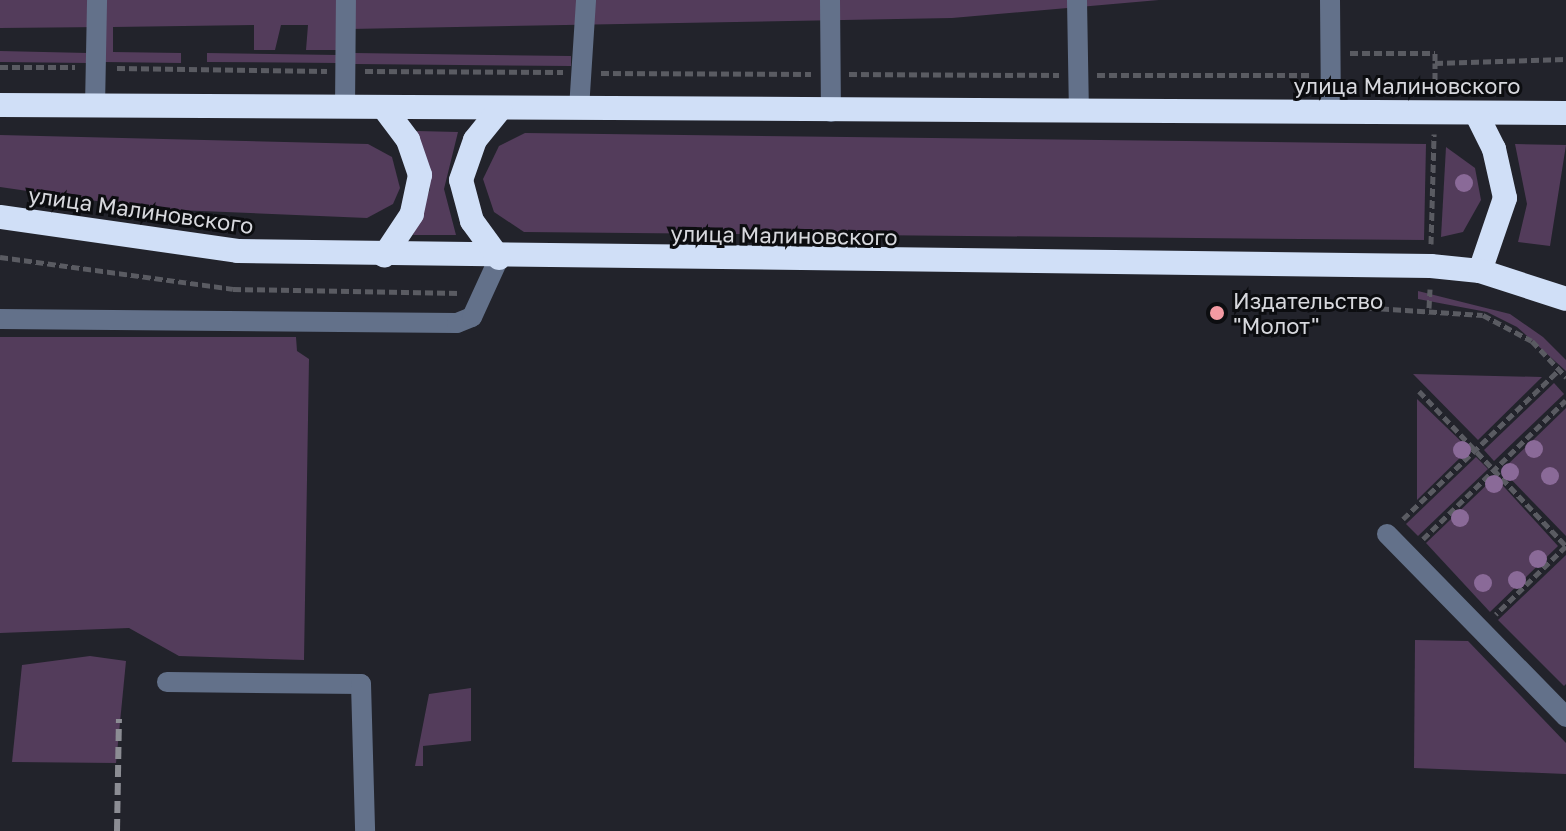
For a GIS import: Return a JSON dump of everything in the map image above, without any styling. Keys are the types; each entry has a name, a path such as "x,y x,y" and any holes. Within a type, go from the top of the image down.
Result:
{"highway":[{"name":"улица Малиновского","path":"0,105 831,112 1566,113"},
{"path":"384,108 408,140 420,175 412,214 384,256"},
{"path":"499,258 472,221 461,180 475,140 500,109"},
{"path":"1476,113 1494,149 1505,198 1480,271"},
{"name":"улица Малиновского","path":"0,217 238,251 384,256 1431,266 1480,271 1566,299"}],"street":[{"path":"95,107 97,0"},
{"path":"345,108 346,0"},
{"path":"579,109 586,0"},
{"path":"830,0 831,112"},
{"path":"1077,0 1079,111"},
{"path":"1330,0 1331,111"},
{"path":"0,319 457,323 472,317 499,258"},
{"path":"1387,534 1566,717"},
{"path":"167,682 361,684 365,831"}],"path":[{"path":"0,67 1078,75 1331,64 1435,53 1429,308"},
{"path":"1435,63 1566,59"},
{"path":"0,257 233,289 483,294"},
{"path":"1249,300 1429,308 1504,324 1566,377"},
{"path":"1387,534 1559,370"},
{"path":"1419,391 1566,546 1481,629"},
{"path":"1408,554 1566,400"}],"shaded area":[{"path":"0,0 1159,0 952,18 350,29 337,50 306,50 308,25 281,25 275,50 254,50 254,25 113,27 113,52 181,53 181,63 104,62 104,27 0,28"},
{"path":"0,51 88,53 88,63 0,62"},
{"path":"207,53 338,55 338,63 207,62"},
{"path":"355,53 571,56 571,66 355,64"},
{"path":"417,131 458,132 444,189 456,235 413,235 430,189"},
{"path":"525,133 1426,144 1424,240 524,232 494,212 483,179 499,146"},
{"path":"0,135 368,144 392,157 400,188 393,204 367,218 152,209 0,187"},
{"path":"1515,144 1566,145 1550,246 1518,242 1527,204"},
{"path":"1446,147 1475,168 1481,200 1463,232 1441,237"},
{"path":"1418,291 1510,314 1543,337 1566,360 1566,371 1517,327 1487,312 1418,299"},
{"path":"0,337 296,337 297,351 309,359 304,660 179,656 129,628 0,633"},
{"path":"1413,374 1542,377 1478,440"},
{"path":"1554,383 1564,394 1494,461 1484,450"},
{"path":"1417,399 1469,449 1417,500"},
{"path":"1566,408 1566,536 1502,470"},
{"path":"1476,457 1488,469 1418,536 1406,524"},
{"path":"1495,477 1558,546 1490,612 1426,543"},
{"path":"1566,555 1566,684 1564,686 1498,620"},
{"path":"1415,640 1468,641 1566,743 1566,774 1414,768"},
{"path":"90,656 126,661 116,763 12,762 22,665"},
{"path":"471,688 471,741 423,746 423,766 415,766 429,694"}],"railway":[{"path":"117,831 119,719"}],"place":[{"name":"Издательство \"Молот\"","path":"1217,313"}]}
